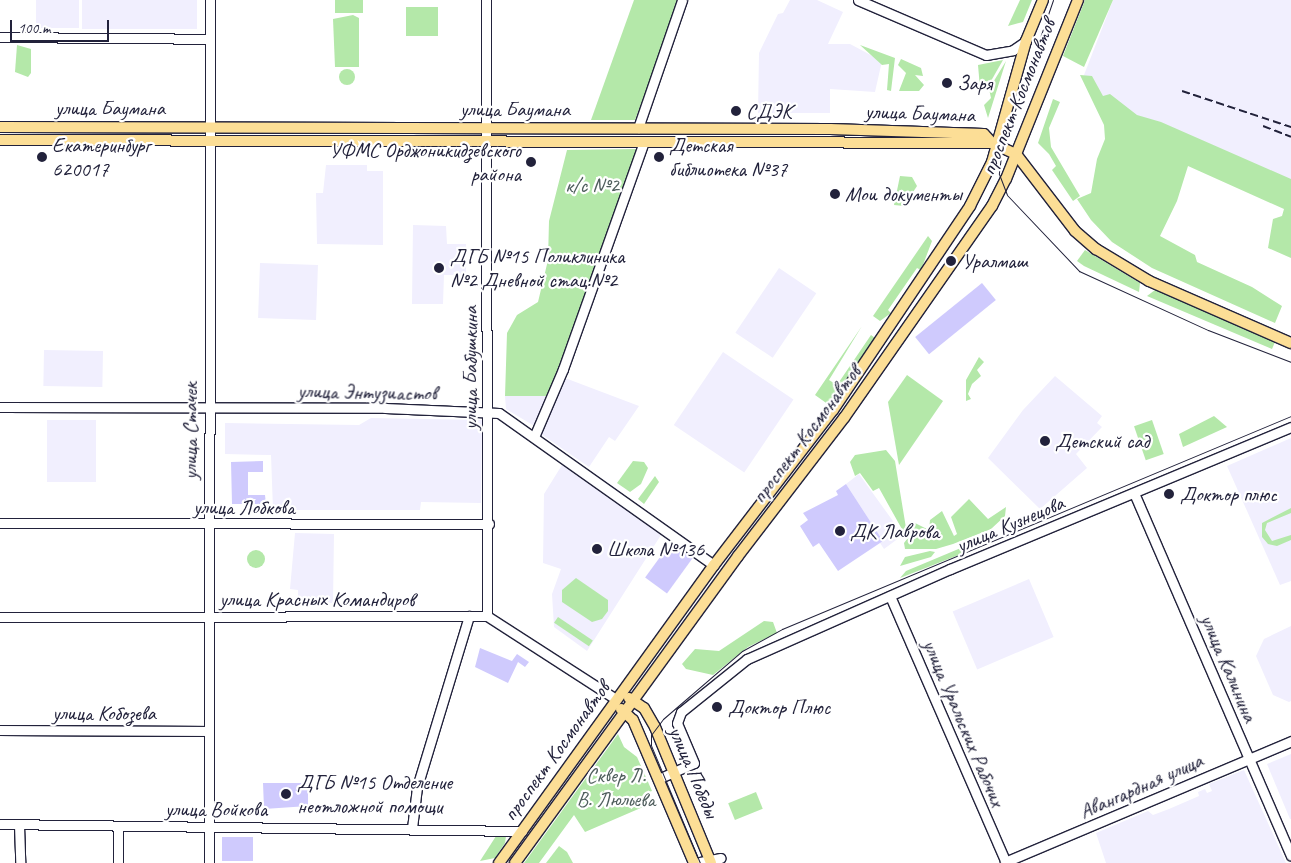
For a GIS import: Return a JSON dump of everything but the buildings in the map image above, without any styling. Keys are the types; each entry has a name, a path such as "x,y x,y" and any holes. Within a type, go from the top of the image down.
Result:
{"main road":[{"name":"проспект Космонавтов","path":"499,863 613,700 622,693 714,565 833,410 950,239 983,183 993,144 1026,41 1043,0"},
{"name":"проспект Космонавтов","path":"515,863 855,402 992,206 1016,154 1078,0"},
{"name":"улица Баумана","path":"0,127 484,127 971,132 984,134 993,144"},
{"name":"улица Баумана","path":"0,140 993,144"},
{"path":"993,144 1016,154 1076,231 1096,249 1149,281 1291,343"},
{"name":"улица Победы","path":"622,693 634,700 651,720 710,860"},
{"path":"613,700 625,712"},
{"name":"улица Победы","path":"625,712 633,720 695,863"}],"street":[{"name":"улица Стачек","path":"208,863 207,524 210,0"},
{"name":"улица Бабушкина","path":"486,0 484,127 488,412 487,616"},
{"path":"638,128 682,0"},
{"path":"858,0 912,25 986,55 1013,50 1026,41"},
{"path":"0,37 210,39"},
{"path":"534,438 564,369 644,142"},
{"name":"улица Энтузиастов","path":"0,407 385,408 499,413 714,565"},
{"name":"улица Кузнецова","path":"673,772 694,763 677,719 747,659 886,598 1291,427"},
{"name":"улица Калинина","path":"1134,493 1291,856"},
{"name":"улица Лобкова","path":"0,523 488,524"},
{"name":"улица Уральских Рабочих","path":"886,598 1005,862"},
{"path":"412,828 417,787 469,616"},
{"path":"487,616 613,700"},
{"name":"улица Красных Командиров","path":"0,617 487,616"},
{"name":"улица Кобозева","path":"0,730 207,731"},
{"name":"Авангардная улица","path":"1005,862 1291,741"},
{"path":"658,779 673,772"},
{"name":"улица Войкова","path":"0,824 412,828 522,831"},
{"path":"20,824 20,863"},
{"path":"118,826 118,863"},
{"path":"695,863 721,858"}],"shaded area":[{"path":"36,0 79,0 79,28 36,28"},
{"path":"82,0 197,0 197,29 82,29"},
{"path":"790,0 817,0 843,12 828,44 850,44 882,61 875,92 830,89 830,113 758,113 759,53 778,14 783,13"},
{"path":"1113,0 1291,0 1291,208 1106,123 1084,75"},
{"path":"326,165 367,165 367,171 383,171 383,245 317,244 316,193 323,193"},
{"name":"ДГБ №15 Поликлиника №2 Дневной стац.№2","path":"413,225 446,226 447,244 466,244 466,275 444,275 443,304 412,304"},
{"path":"260,263 318,265 316,320 258,318"},
{"path":"779,268 816,293 773,358 735,333"},
{"path":"44,350 103,351 102,387 43,386"},
{"path":"723,352 793,400 744,472 674,425"},
{"name":"Детский сад","path":"1055,376 1102,416 1097,423 1102,427 1076,454 1087,468 1040,509 988,458 1023,410"},
{"path":"565,378 639,406 615,441 609,437 589,467 541,434"},
{"path":"505,396 550,396 536,427 506,409"},
{"path":"371,418 482,420 481,503 421,502 420,510 273,510 271,455 225,454 225,423 359,425"},
{"path":"47,420 96,420 96,482 47,482"},
{"path":"1291,438 1291,581 1280,585 1227,466"},
{"name":"Школа №136","path":"562,465 661,535 587,651 554,627 552,594 561,569 543,563 544,494"},
{"path":"859,474 903,535 884,549 880,543 883,541 846,484"},
{"path":"295,533 334,534 333,603 298,602 298,590 290,589"},
{"path":"1029,579 1054,637 977,669 953,611"},
{"path":"1291,626 1291,701 1289,702 1273,695 1256,656 1264,639"},
{"path":"1291,754 1291,819 1290,819 1267,764"},
{"path":"1244,770 1286,863 1106,863 1096,833 1148,811 1153,815 1169,809 1199,796 1198,792 1205,789 1207,793 1212,791 1209,784"}],"green space":[{"path":"335,0 363,0 363,13 335,13"},
{"path":"634,0 680,0 635,120 591,120"},
{"path":"1020,0 1032,0 1023,22 1008,26"},
{"path":"1085,0 1113,0 1084,67 1063,56"},
{"path":"406,7 438,7 438,36 406,36"},
{"path":"353,15 359,18 359,67 335,67 333,19"},
{"path":"17,45 31,49 31,73 28,77 15,72"},
{"path":"860,45 895,58 891,91 887,90 889,64 882,65"},
{"path":"901,59 921,68 923,76 915,75 924,85 919,91 899,91 906,73 898,65"},
{"path":"1003,60 987,88 980,88 978,65"},
{"path":"1006,61 988,118 984,105 991,98 989,89"},
{"path":"344,69 350,69 355,74 353,83 344,85 339,80 339,74"},
{"path":"1080,75 1092,76 1103,96 1110,94 1137,115 1161,122 1291,179 1291,258 1268,248 1273,219 1282,216 1284,209 1188,166 1177,201 1160,236 1195,255 1197,262 1252,287 1282,306 1275,323 1152,268 1112,242 1091,220 1077,199 1091,193 1097,159 1105,139 1104,125"},
{"path":"1053,99 1060,102 1049,128 1051,147 1080,196 1073,201 1052,170 1056,166 1049,154 1038,143"},
{"name":"к/с №2","path":"638,149 550,396 505,396 507,333 517,315 538,302 548,260 549,221 567,150"},
{"path":"900,176 912,177 917,186 904,206 894,205"},
{"path":"928,236 932,241 921,270 917,268 888,310 891,313 880,321 873,316"},
{"path":"1085,250 1140,283 1139,292 1077,261"},
{"path":"1155,290 1275,342 1272,349 1147,296"},
{"path":"862,326 829,380 837,385 871,335 875,338 829,405 815,395"},
{"path":"979,357 984,362 977,370 981,376 972,384 968,394 971,399 966,401 966,380"},
{"path":"907,375 943,401 899,465 888,402"},
{"path":"1214,416 1227,427 1183,447 1179,434"},
{"path":"1152,420 1164,454 1146,460 1134,426"},
{"path":"886,450 895,461 906,528 903,531 879,488 873,491 860,473 855,476 850,462 855,455"},
{"path":"633,461 644,462 648,468 641,484 630,492 617,483"},
{"path":"655,476 659,482 644,504 638,499"},
{"path":"969,499 988,519 1006,507 1005,516 991,529 953,544 936,549 905,549 904,543 913,531 911,521 929,530 930,520 942,511 954,536 957,534 951,517"},
{"path":"1291,508 1291,513 1267,523 1265,530 1272,541 1291,535 1291,540 1277,546 1268,544 1262,537 1262,523"},
{"path":"968,545 964,553 900,578 906,571"},
{"path":"256,550 262,553 265,559 262,565 256,568 250,565 247,559 250,553"},
{"path":"930,551 935,552 931,557 900,566 905,557"},
{"path":"576,578 608,600 608,611 602,619 592,622 562,602 562,590"},
{"path":"558,617 593,640 589,646 554,623"},
{"path":"764,621 773,622 777,633 748,647 713,675 686,669 682,664 695,649 719,651"},
{"name":"Сквер Л. В. Люльева","path":"618,734 624,747 637,757 652,791 646,793 650,804 585,832 574,815 539,863 524,863"},
{"path":"756,792 763,809 735,820 728,803"},
{"path":"498,833 506,836 505,843 495,858 480,861"},
{"path":"559,846 567,852 573,863 546,863"}],"tram line":[{"path":"1053,0 1002,148 999,174 1007,195 1079,271 1208,330 1291,362"},
{"path":"700,863 651,745 651,735 663,719 742,651 782,629 1291,416"}],"railway":[{"path":"1182,91 1291,127"},
{"path":"1263,126 1291,137"}],"place":[{"name":"Заря","path":"947,83"},
{"name":"СДЭК","path":"736,111"},
{"name":"Екатеринбург 620017","path":"42,157"},
{"name":"Детская библиотека №37","path":"659,157"},
{"name":"УФМС Орджоникидзевского района","path":"531,162"},
{"name":"Мои документы","path":"835,194"},
{"name":"Уралмаш","path":"951,261"},
{"name":"ДГБ №15 Поликлиника №2 Дневной стац.№2","path":"439,268"},
{"name":"Детский сад","path":"1045,441"},
{"name":"Доктор плюс","path":"1169,494"},
{"name":"ДК Лаврова","path":"840,531"},
{"name":"Школа №136","path":"597,549"},
{"name":"Доктор Плюс","path":"717,707"},
{"name":"ДГБ №15 Отделение неотложной помощи","path":"286,794"}]}
